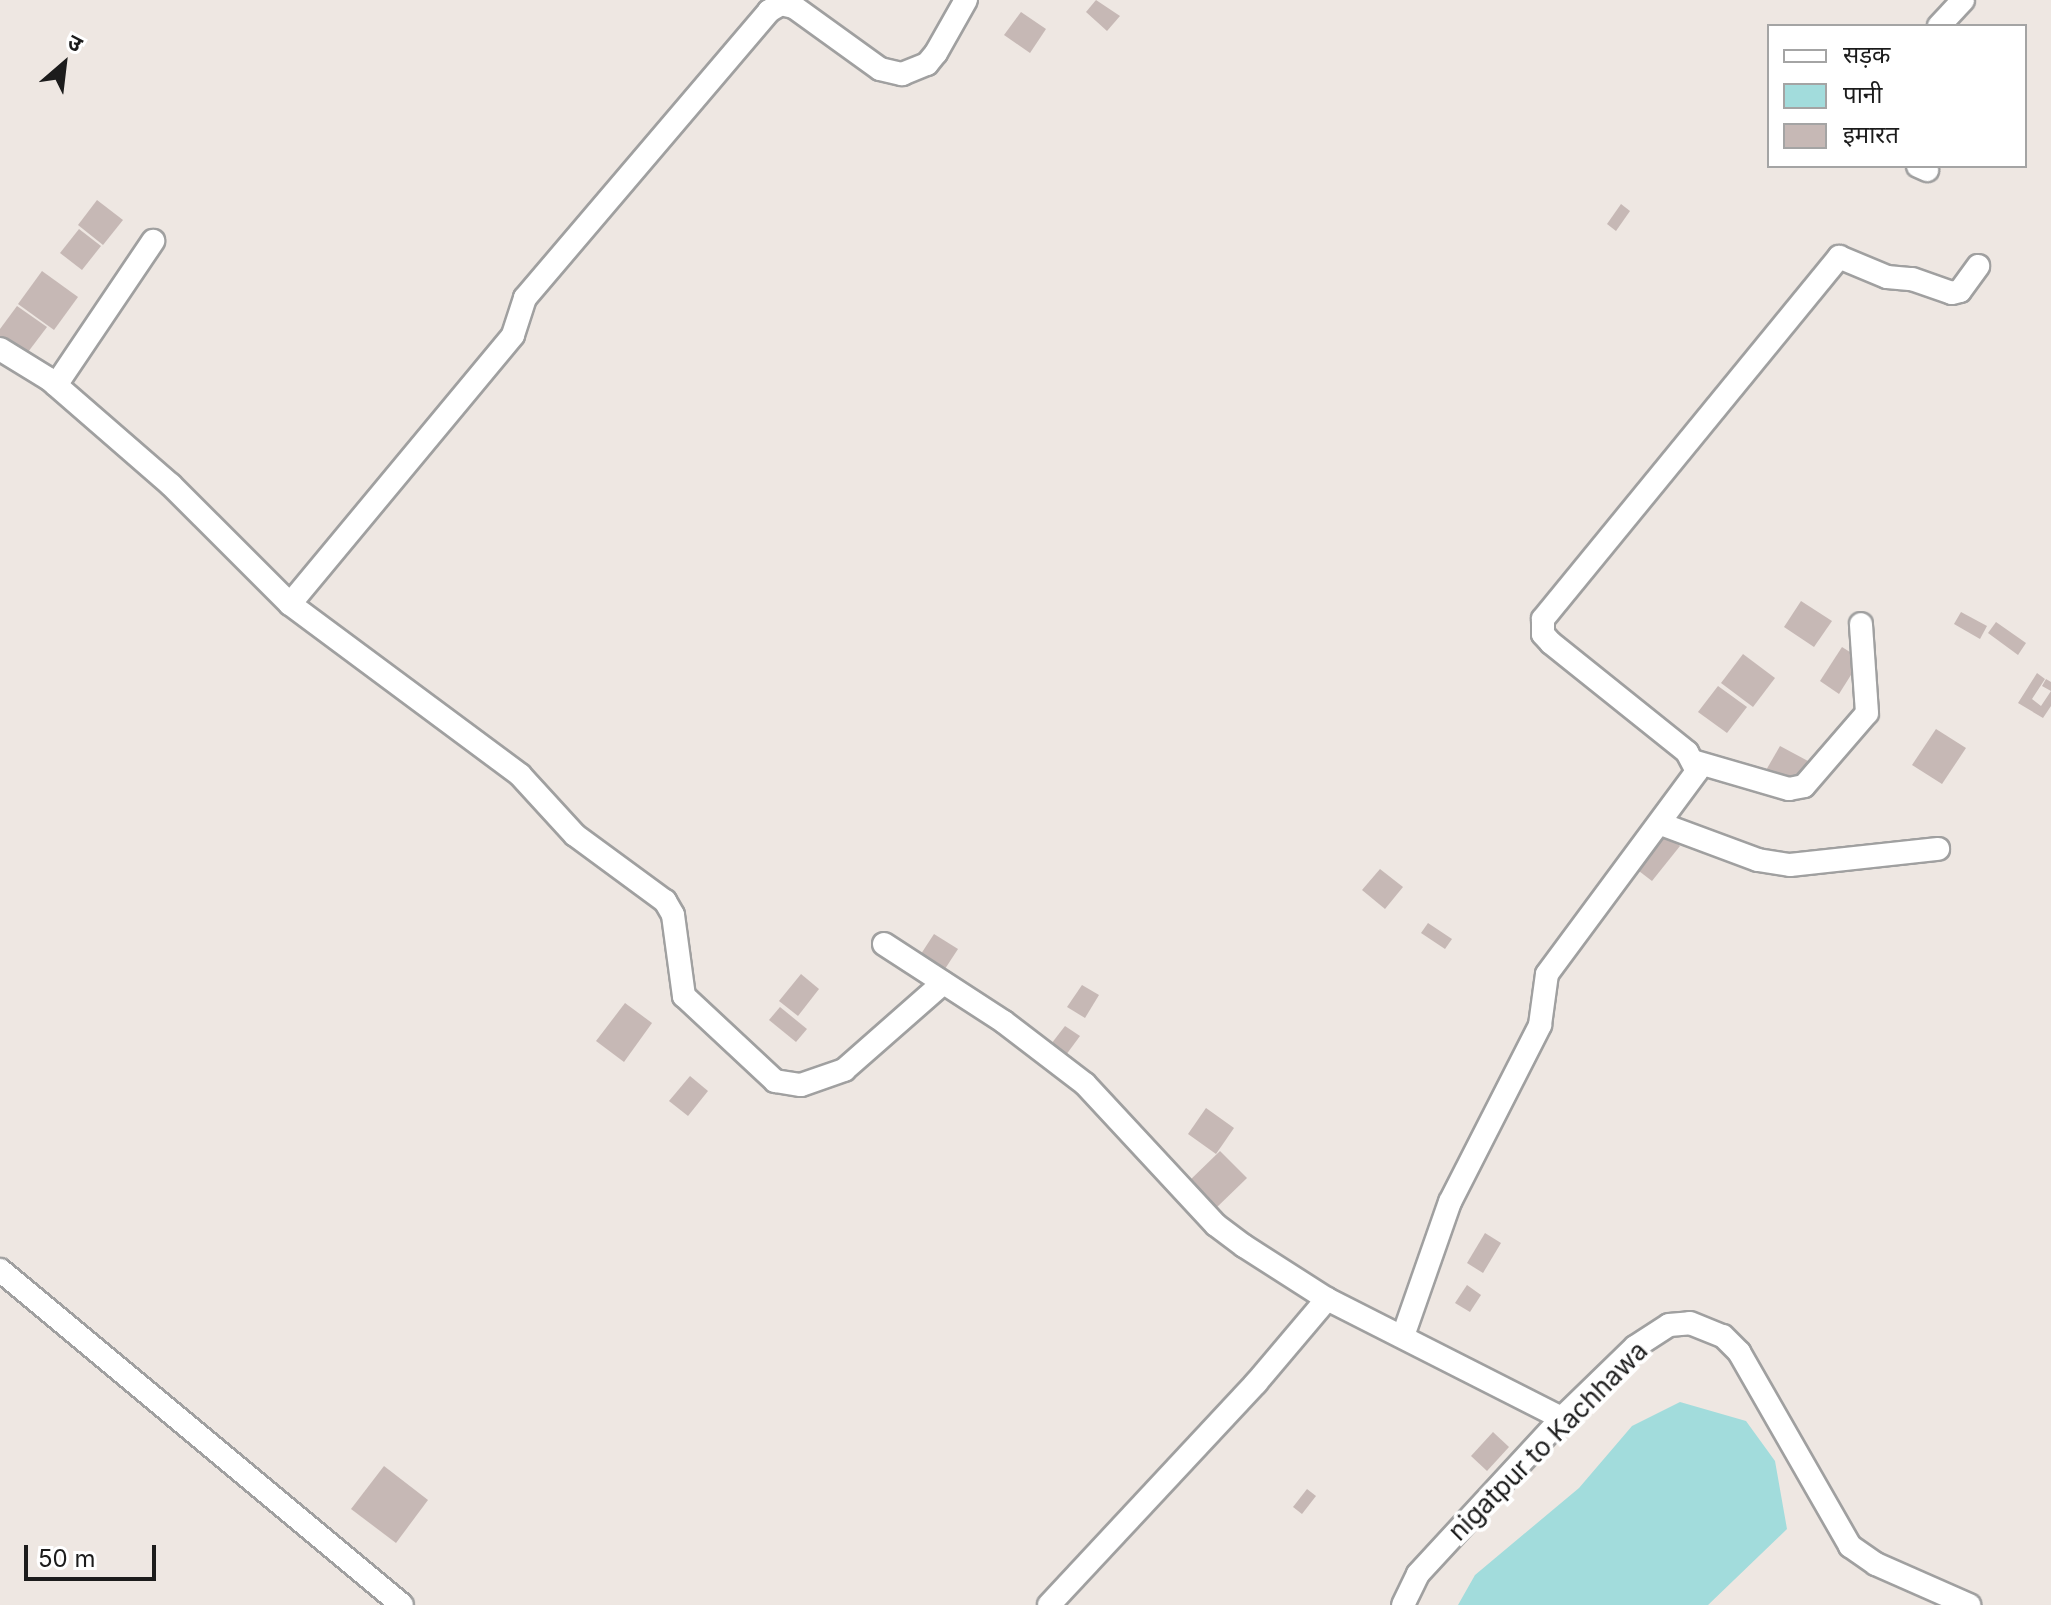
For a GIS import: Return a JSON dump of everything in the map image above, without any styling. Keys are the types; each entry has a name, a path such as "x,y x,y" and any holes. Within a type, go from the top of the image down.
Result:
{"street":[{"path":"290,604 513,335 525,298 769,11 781,4 794,7 880,69 902,74 927,64 966,0"},
{"path":"1941,24 1963,0"},
{"path":"56,385 153,241"},
{"path":"1861,624 1867,713 1804,786 1789,789 1696,762 1543,634 1543,619 1836,259 1846,256 1887,277 1952,293 1960,291 1978,266"},
{"path":"0,349 56,385 171,485 290,604 520,775 575,835 665,901 673,915 684,996 775,1081 801,1085 844,1070 943,983"},
{"path":"1403,1336 1450,1202 1540,1025 1547,974 1693,781 1696,762"},
{"path":"1661,824 1758,860 1790,865 1938,849"},
{"path":"884,944 1085,1084 1216,1225 1327,1299 1562,1418"},
{"path":"0,1270 402,1605"},
{"path":"1049,1605 1256,1383 1327,1299"},
{"name":"nigatpur to Kachhawa","path":"1403,1605 1418,1574 1562,1418 1655,1333 1669,1325 1705,1326 1739,1352 1850,1546 1876,1564 1969,1605"}],"water":[{"path":"1680,1402 1746,1421 1775,1461 1787,1529 1708,1605 1458,1605 1475,1575 1579,1488 1632,1426"}],"building":[{"path":"1096,0 1120,16 1107,31 1086,12"},
{"path":"1021,12 1046,29 1030,53 1004,35"},
{"path":"97,200 123,220 103,245 78,225"},
{"path":"1621,204 1630,211 1616,231 1607,224"},
{"path":"79,229 101,246 82,270 60,253"},
{"path":"42,271 78,297 54,330 18,304"},
{"path":"17,306 47,327 25,356 0,338 0,329"},
{"path":"1801,601 1832,621 1814,647 1784,627"},
{"path":"1961,612 1987,626 1980,639 1954,624"},
{"path":"1996,622 2026,643 2018,655 1988,633"},
{"path":"1842,647 1861,659 1839,694 1820,681"},
{"path":"1743,654 1775,678 1753,707 1721,683"},
{"path":"2037,673 2045,679 2032,699 2041,706 2051,691 2051,706 2043,718 2018,703"},
{"path":"2046,679 2051,682 2051,691 2042,686"},
{"path":"1718,686 1747,707 1727,733 1698,712"},
{"path":"1936,729 1966,748 1942,784 1912,765"},
{"path":"1780,746 1808,761 1793,787 1765,772"},
{"path":"1663,833 1680,846 1652,881 1635,868"},
{"path":"1380,869 1403,887 1385,909 1362,890"},
{"path":"1428,923 1452,939 1445,949 1421,933"},
{"path":"934,934 958,949 941,975 917,960"},
{"path":"801,974 819,989 798,1016 779,1001"},
{"path":"1082,985 1099,995 1085,1018 1067,1007"},
{"path":"625,1003 652,1023 624,1062 596,1041"},
{"path":"780,1007 807,1029 796,1042 769,1020"},
{"path":"1065,1026 1080,1036 1063,1059 1048,1048"},
{"path":"690,1076 708,1091 688,1116 669,1101"},
{"path":"1206,1108 1234,1128 1216,1154 1188,1134"},
{"path":"1220,1151 1247,1178 1213,1211 1186,1184"},
{"path":"1485,1233 1501,1243 1483,1273 1467,1263"},
{"path":"1467,1285 1481,1295 1470,1312 1455,1303"},
{"path":"1493,1432 1509,1447 1487,1471 1471,1456"},
{"path":"384,1466 428,1500 396,1543 351,1509"},
{"path":"1307,1489 1316,1496 1302,1514 1293,1507"}]}
